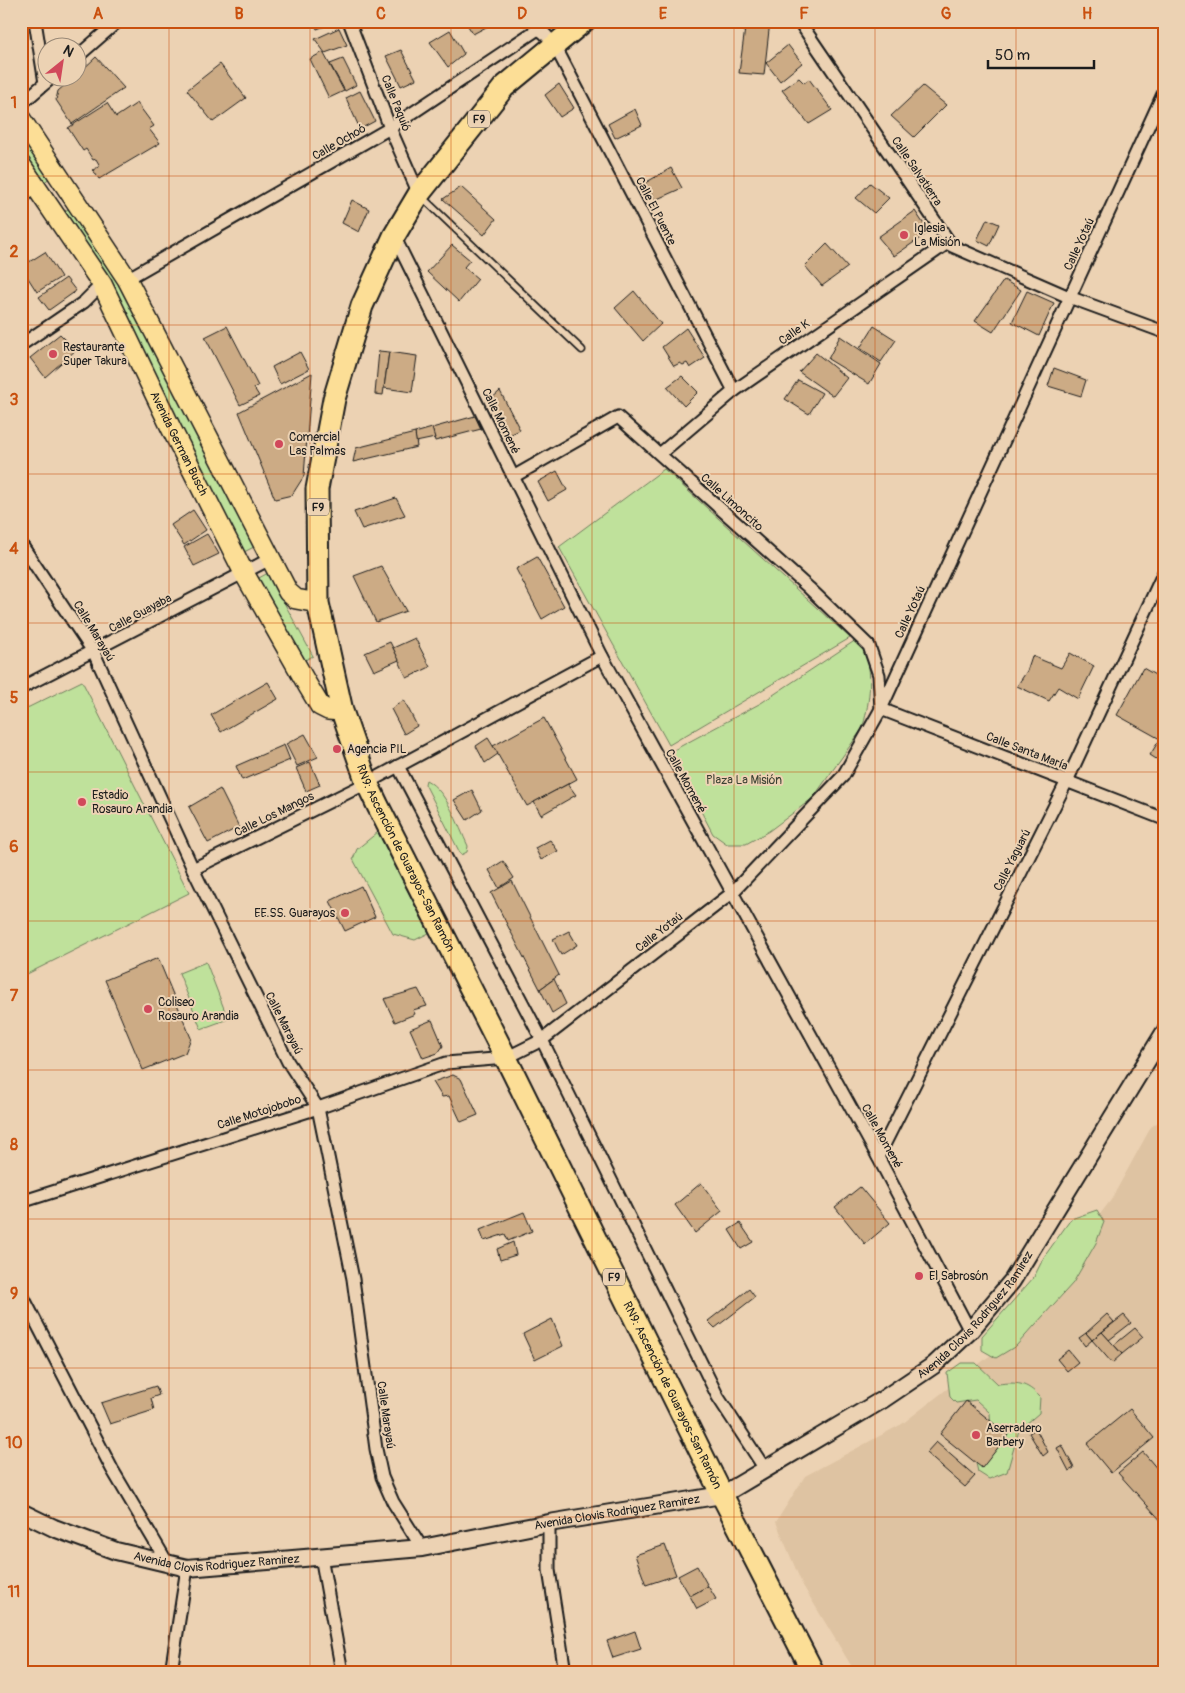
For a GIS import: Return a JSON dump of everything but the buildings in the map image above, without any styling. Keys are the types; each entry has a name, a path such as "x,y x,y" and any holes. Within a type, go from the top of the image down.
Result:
{"highway":[{"name":"RN9: Ascención de Guarayos-San Ramón","path":"584,21 504,87 419,194 394,236 362,306 334,399 317,488 318,603 342,711 367,783 506,1058 722,1495 813,1672"}],"main road":[{"path":"21,119 127,279 288,592 296,599 318,603"},
{"name":"Avenida German Busch","path":"21,165 102,284 171,428 244,573 320,706 328,710 342,711"},
{"path":"48,204 69,191"},
{"name":"Avenida Clovis Rodriguez Ramirez","path":"21,1512 54,1528 116,1551 187,1568 422,1548 549,1522 722,1495 882,1400 934,1365 970,1331 1012,1281 1164,1033"}],"street":[{"path":"35,21 39,38"},
{"path":"88,47 118,21"},
{"name":"Calle Paquió","path":"349,21 390,128 419,194"},
{"name":"Calle Salvatierra","path":"799,21 952,246 1069,297 1164,332"},
{"name":"Calle Ochoó","path":"127,279 390,128 538,29 554,44"},
{"name":"Calle El Puente","path":"554,44 734,391"},
{"path":"21,104 40,88"},
{"name":"Calle Yotaú","path":"506,1058 542,1040 732,893 843,776 881,709 1164,92"},
{"name":"Calle Momené","path":"394,236 602,656 878,1157 970,1331"},
{"name":"Calle K","path":"661,453 734,391 949,242"},
{"path":"21,345 84,302 102,284"},
{"name":"Calle Limoncito","path":"513,477 618,417 661,453 684,477 809,588 869,646 879,675 881,709"},
{"name":"Calle Marayaú","path":"21,544 94,653 193,869 288,1062 318,1108 354,1279 376,1448 382,1477 393,1502 422,1548"},
{"name":"Calle Guayaba","path":"21,688 94,653 270,559"},
{"name":"Calle Yaguarú","path":"878,1157 1067,781 1164,572"},
{"name":"Calle Los Mangos","path":"193,869 367,783 602,656"},
{"name":"Calle Santa María","path":"881,709 1164,819"},
{"path":"398,766 542,1040 718,1398 765,1469"},
{"name":"Calle Motojobobo","path":"21,1202 318,1108 446,1063 506,1058"},
{"path":"21,1293 112,1469 168,1564"},
{"path":"549,1522 549,1570 565,1672"},
{"path":"321,1556 342,1672"},
{"path":"171,1672 187,1568"}],"lane":[{"path":"419,194 582,350"}],"shaded area":[{"path":"1164,1118 1164,1672 855,1672 802,1584 776,1522 805,1476 902,1424 992,1354 1111,1200 1151,1127"}],"green space":[{"path":"21,132 51,177 43,183 21,150"},
{"path":"71,208 126,294 256,546 240,554 62,212"},
{"path":"664,469 850,638 669,745 559,547"},
{"path":"268,573 313,656 305,660 257,579"},
{"name":"Plaza La Misión","path":"856,640 866,653 870,681 867,711 862,729 813,798 769,831 746,844 727,844 713,834 670,752 761,703"},
{"name":"Estadio Rosauro Arandia","path":"82,681 189,893 21,977 21,711"},
{"path":"426,780 446,800 468,846 467,852 461,855 425,784"},
{"path":"378,832 429,933 415,940 393,934 353,859 357,849"},
{"path":"206,962 228,1019 201,1029 179,973"},
{"path":"1097,1210 1104,1222 1096,1243 1073,1283 1016,1346 996,1358 982,1350 982,1336 1034,1277 1044,1257 1071,1219"},
{"path":"961,1363 976,1363 998,1384 1021,1384 1030,1388 1040,1397 1039,1413 1019,1430 1007,1472 989,1479 978,1472 976,1463 991,1431 990,1413 976,1400 956,1403 950,1397 947,1373"}],"place":[{"name":"Iglesia La Misión","path":"904,235"},
{"name":"Restaurante Super Takura","path":"53,354"},
{"name":"Comercial Las Palmas","path":"279,444"},
{"name":"Agencia PIL","path":"337,749"},
{"name":"Estadio Rosauro Arandia","path":"82,802"},
{"name":"EE.SS. Guarayos","path":"345,913"},
{"name":"Coliseo Rosauro Arandia","path":"148,1009"},
{"name":"El Sabrosón","path":"919,1276"},
{"name":"Aserradero Barbery","path":"976,1435"}]}
